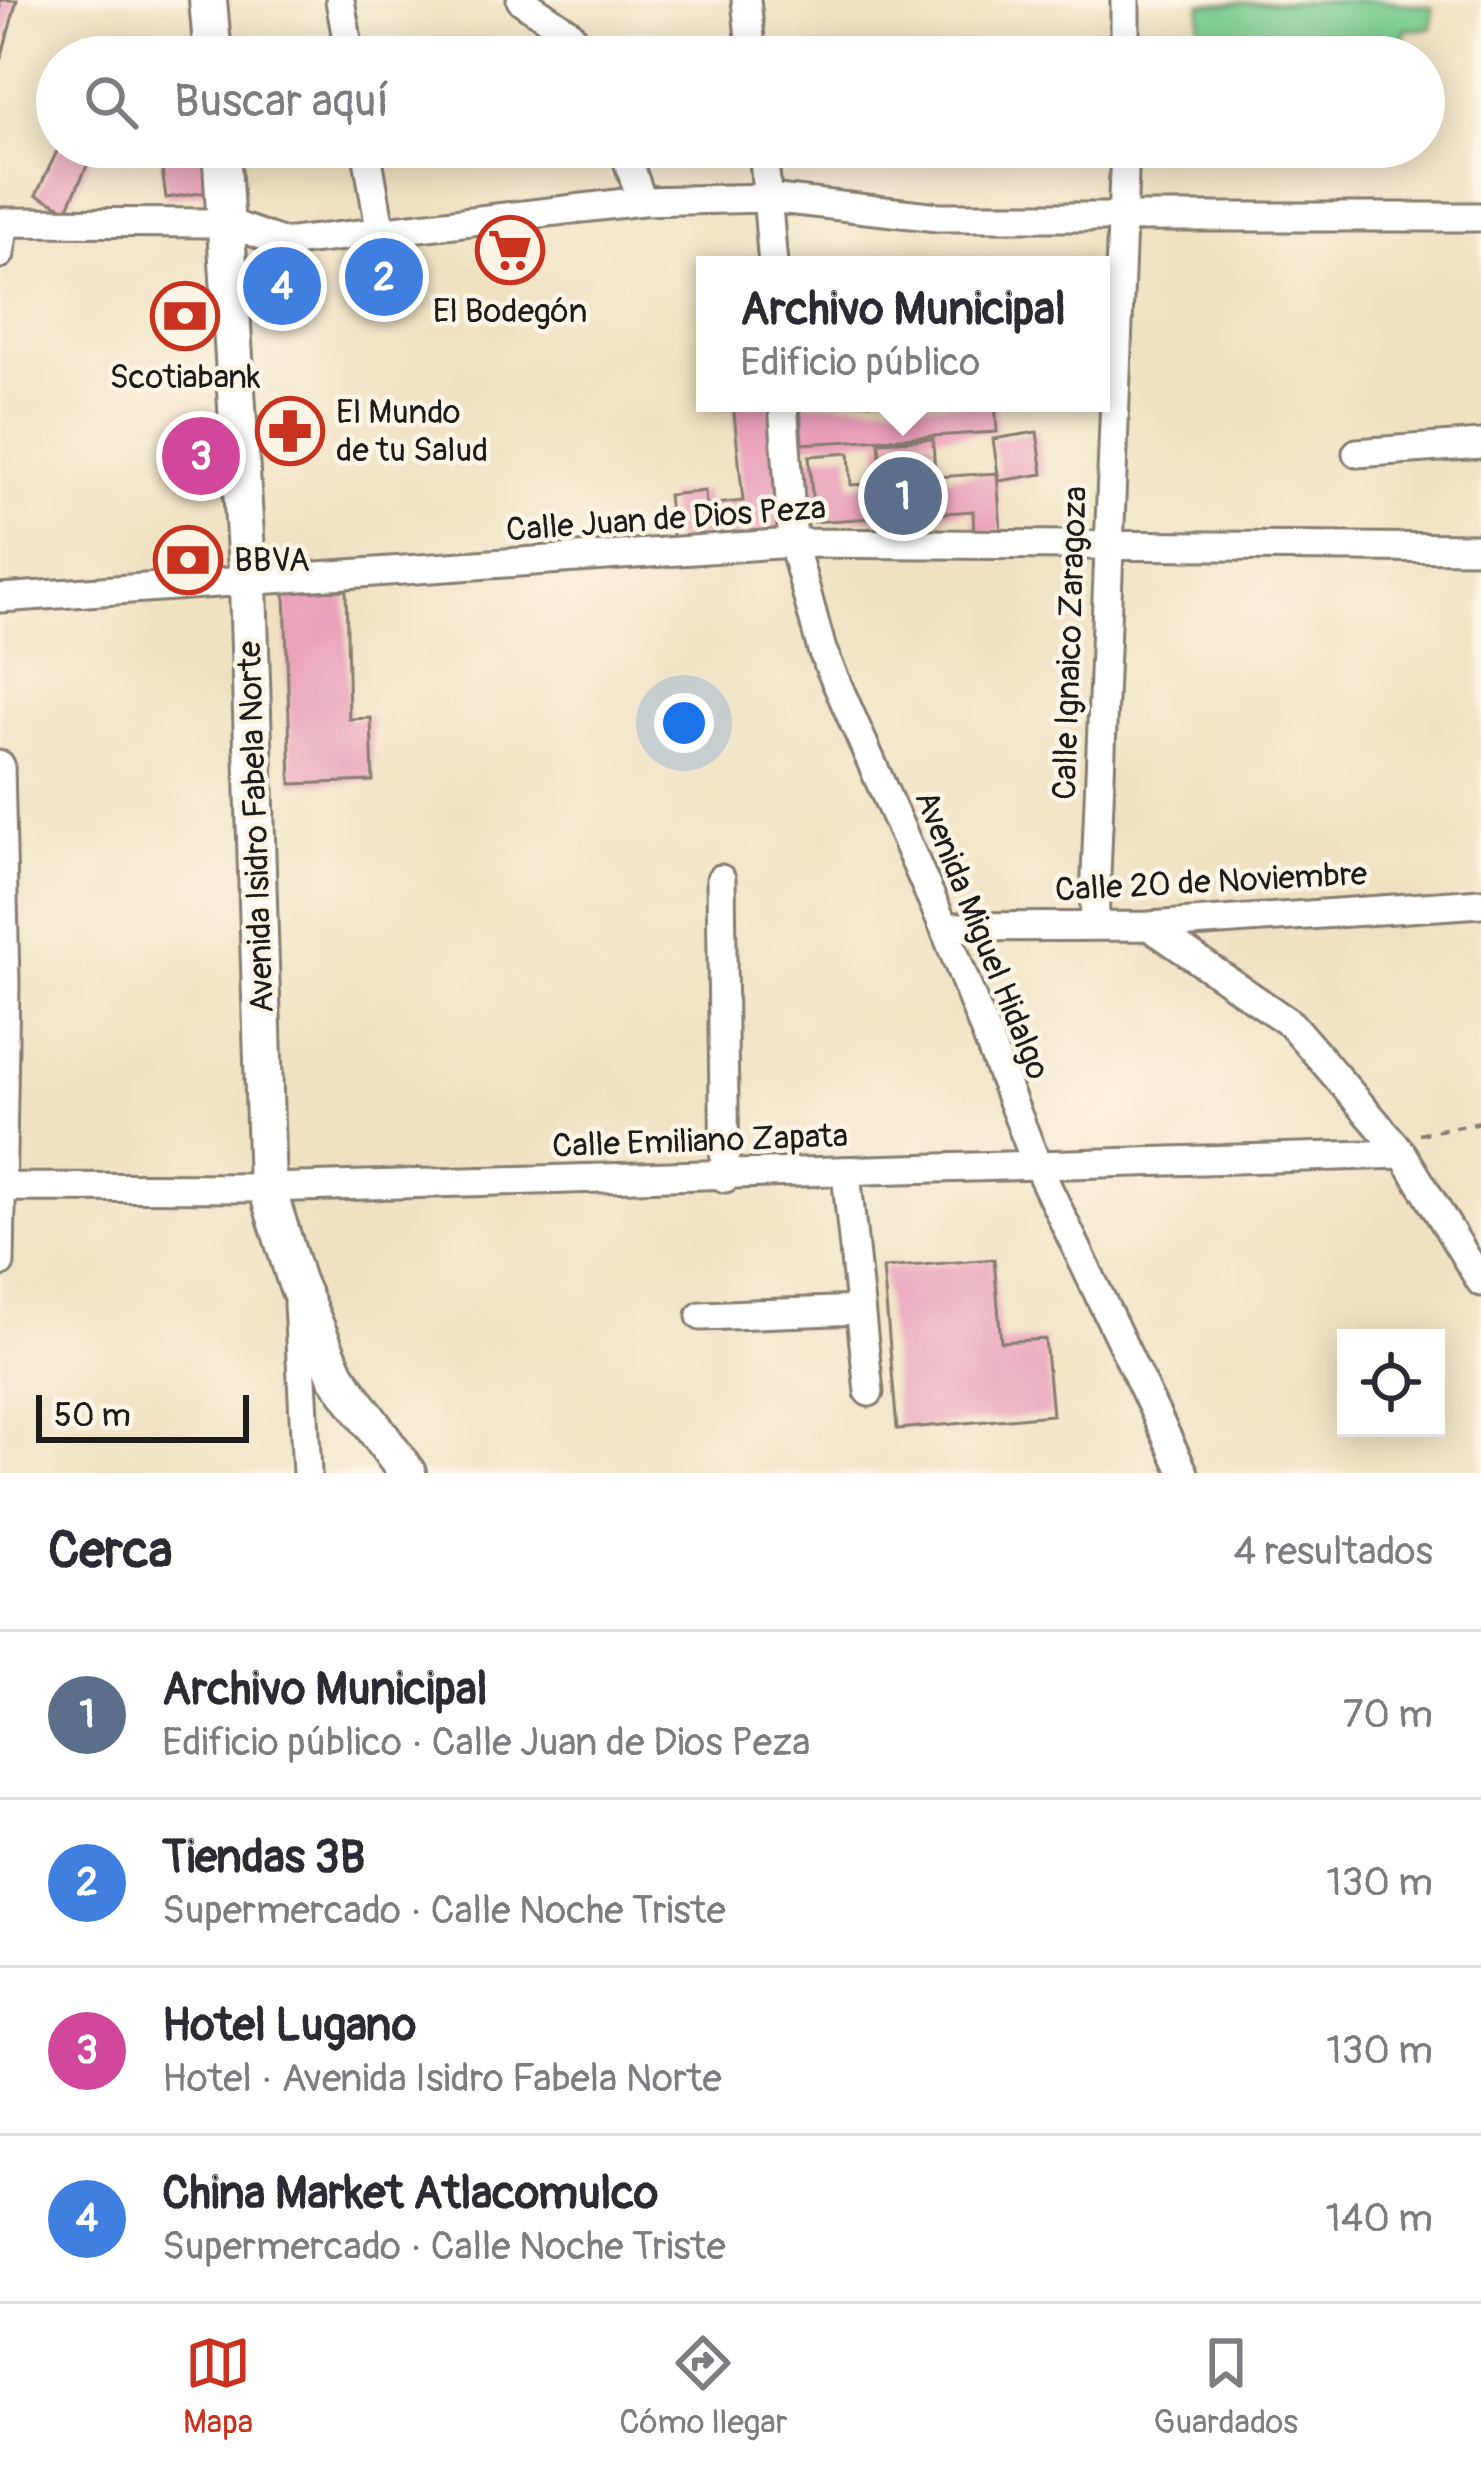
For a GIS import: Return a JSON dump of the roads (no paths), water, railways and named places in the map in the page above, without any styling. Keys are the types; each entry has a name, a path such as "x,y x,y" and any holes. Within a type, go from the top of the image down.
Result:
{"main road":[{"path":"208,0 211,36"},
{"name":"Avenida Isidro Fabela Norte","path":"223,168 248,585 268,1188 296,1281 336,1375 407,1473"}],"street":[{"path":"340,0 346,36"},
{"path":"521,0 572,36"},
{"path":"746,0 750,36"},
{"path":"1125,0 1125,36"},
{"path":"370,168 381,234"},
{"path":"630,168 642,201"},
{"path":"765,168 772,256"},
{"name":"Calle Ignaico Zaragoza","path":"1094,926 1125,168"},
{"path":"0,254 2,222 227,223 284,243 642,201 769,198 938,217 1481,217"},
{"name":"Avenida Miguel Hidalgo","path":"784,412 793,543 822,650 944,927 1037,1166 1184,1473"},
{"path":"1357,453 1481,444"},
{"name":"Calle Juan de Dios Peza","path":"0,598 248,585 793,543 1481,548"},
{"path":"0,765 0,1263"},
{"path":"721,879 724,1178"},
{"name":"Calle 20 de Noviembre","path":"944,927 1149,926 1481,903"},
{"path":"1149,926 1291,1024 1396,1147 1481,1282"},
{"name":"Calle Emiliano Zapata","path":"1,1187 268,1188 724,1178 1396,1147"},
{"path":"846,1172 869,1392"},
{"path":"296,1281 307,1473"},
{"path":"701,1316 860,1310"}],"place":[{"name":"El Bodegón","path":"510,250"},
{"name":"Tiendas 3B","path":"384,277"},
{"name":"China Market Atlacomulco","path":"282,286"},
{"name":"Scotiabank","path":"185,316"},
{"name":"El Mundo de tu Salud","path":"290,431"},
{"name":"Hotel Lugano","path":"201,456"},
{"name":"Archivo Municipal","path":"903,496"},
{"name":"BBVA","path":"188,560"}]}
